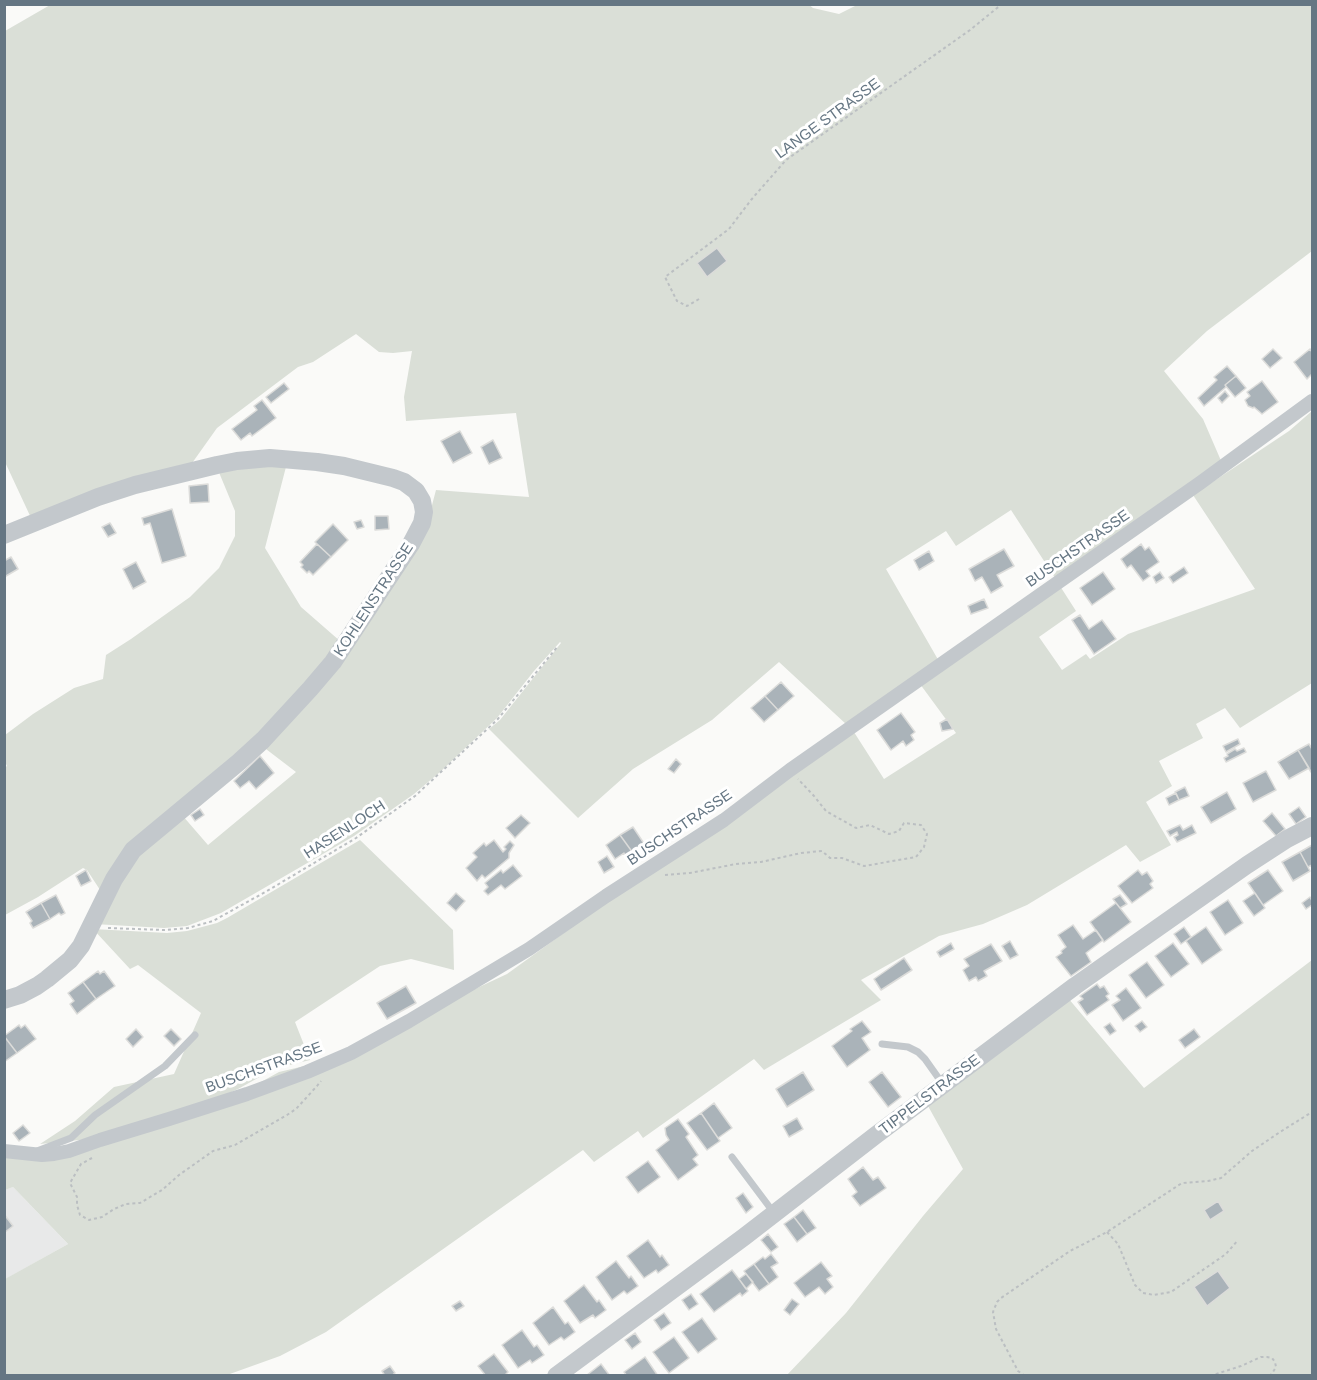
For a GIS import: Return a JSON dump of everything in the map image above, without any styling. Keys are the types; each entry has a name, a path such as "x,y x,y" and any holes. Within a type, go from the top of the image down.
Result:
{"street":[{"name":"BUSCHSTRASSE","path":"4,1151 54,1154 69,1151 256,1091 299,1076 351,1053 409,1021 529,949 724,820 790,770 1200,483 1312,401"},
{"name":"KOHLENSTRASSE","path":"4,535 98,497 135,485 217,465 270,458 344,466 393,477 412,488 419,496 423,507 422,523 411,544 333,662 263,740 133,850 101,902 81,946 70,960 37,986 4,1000"},
{"name":"TIPPELSTRASSE","path":"555,1376 1075,986 1247,865 1287,838 1312,826"}],"lane":[{"path":"31,1154 71,1138 96,1115 165,1066 195,1035"},
{"path":"882,1044 908,1047 918,1052 944,1085"},
{"path":"732,1157 774,1213"}],"path":[{"name":"LANGE STRASSE","path":"699,299 687,306 677,302 665,277 729,229 786,160 970,30 1002,4"},
{"name":"HASENLOCH","path":"90,927 164,930 188,928 213,921 356,838 415,796 497,720 558,646"},
{"path":"639,875 690,873 822,851 830,858 842,858 864,866 916,857 924,847 927,834 921,825 904,823 899,831 889,834 870,825 856,828 826,811 790,770"},
{"path":"91,1159 81,1164 70,1183 80,1215 89,1220 102,1217 126,1204 140,1203 162,1190 178,1175 213,1151 234,1144 287,1115 296,1109 317,1086 324,1076 326,1064"},
{"path":"1024,1376 1018,1371 996,1329 993,1312 997,1302 1070,1251 1107,1232 1182,1183 1221,1178 1252,1151 1312,1112"},
{"path":"1107,1232 1118,1244 1135,1286 1143,1293 1154,1295 1171,1292 1226,1254 1238,1240"},
{"path":"1210,1376 1267,1356 1272,1358 1276,1367 1270,1376"}],"shaded area":[{"path":"808,4 813,8 839,14 859,4 1312,5 1312,251 1207,331 1164,371 1203,419 1222,463 1057,581 1011,510 956,546 946,531 886,569 940,663 847,725 779,662 712,720 633,769 578,818 489,729 500,720 560,642 497,718 440,772 414,794 354,836 221,913 187,926 164,928 94,924 115,879 182,815 208,845 296,772 262,746 427,524 436,490 529,497 516,413 406,421 404,397 412,351 379,352 356,334 313,362 298,367 217,428 190,466 32,520 5,462 5,31 50,5"},
{"path":"1312,411 1312,683 1240,728 1225,708 1196,724 1203,738 1159,761 1172,786 1146,802 1171,845 1140,862 1126,845 1027,905 983,924 939,936 861,980 881,1000 764,1070 754,1059 643,1138 638,1131 594,1162 583,1150 326,1332 280,1356 227,1375 5,1375 5,1279 68,1244 13,1187 5,1190 4,1150 20,1151 103,1142 241,1093 279,1072 355,1054 447,1002 507,974 852,729 884,779 956,733 920,684 1060,586 1076,611 1039,637 1062,670 1086,654 1090,659 1128,634 1255,589 1193,495 1289,431"},
{"path":"287,463 265,548 301,607 340,641 283,714 144,839 104,896 87,870 83,868 5,915 4,768 7,766 5,735 74,688 103,679 106,655 190,597 219,568 235,536 235,511 218,470"},
{"path":"360,840 453,930 454,970 411,959 380,966 295,1022 310,1060 274,1069 203,1105 99,1138 40,1144 75,1121 114,1087 174,1074 201,1013 138,965 130,969 93,929 167,933 187,931 217,923"},
{"path":"1312,960 1312,1375 786,1376 846,1313 963,1169 928,1106 1068,998 1144,1088"},
{"path":"13,1187 68,1244 4,1280 4,1190"}],"building":[{"path":"717,248 727,261 707,277 697,263"},
{"path":"1273,349 1282,358 1270,368 1262,359"},
{"path":"1310,349 1312,374 1307,379 1294,362"},
{"path":"1227,366 1236,376 1204,406 1198,398 1217,380 1214,377"},
{"path":"1236,376 1246,388 1235,397 1225,385"},
{"path":"1262,381 1278,402 1262,414 1254,407 1248,406 1245,400 1250,396 1247,392"},
{"path":"284,383 289,389 271,403 266,397"},
{"path":"1225,391 1229,396 1222,403 1218,398"},
{"path":"262,400 276,418 252,436 250,433 241,440 232,429 257,410 254,406"},
{"path":"460,431 472,453 453,463 441,441"},
{"path":"493,440 502,458 489,464 481,447"},
{"path":"208,484 209,502 190,503 189,486"},
{"path":"172,509 186,556 162,563 150,523 144,525 142,518"},
{"path":"375,516 388,516 389,529 375,530"},
{"path":"361,520 364,527 357,529 354,522"},
{"path":"110,523 116,533 108,537 102,527"},
{"path":"333,524 348,540 331,557 315,542"},
{"path":"317,544 331,557 313,575 301,567 303,565 300,562"},
{"path":"1141,544 1145,550 1149,547 1159,562 1146,571 1150,576 1143,581 1131,565 1127,568 1121,559"},
{"path":"1004,549 1014,566 997,575 1003,586 991,593 982,577 975,581 969,569"},
{"path":"929,551 934,561 919,570 914,560"},
{"path":"11,557 18,569 6,576 4,561"},
{"path":"136,562 146,582 133,589 123,569"},
{"path":"1184,567 1188,573 1173,583 1169,577"},
{"path":"1103,572 1115,589 1092,605 1080,588"},
{"path":"1160,572 1164,578 1156,583 1153,577"},
{"path":"984,599 988,608 971,614 968,606"},
{"path":"1080,615 1089,629 1102,620 1116,639 1094,654 1072,620"},
{"path":"781,682 794,696 778,710 765,696"},
{"path":"765,696 778,710 764,722 751,708"},
{"path":"901,713 915,732 911,735 914,740 906,746 903,741 891,750 877,730"},
{"path":"947,719 953,729 942,731 940,723"},
{"path":"1238,739 1240,744 1226,752 1223,746"},
{"path":"1309,744 1312,749 1311,772 1298,750"},
{"path":"1244,748 1246,752 1226,762 1224,758 1228,756 1227,754 1235,749 1237,751"},
{"path":"1298,750 1309,768 1289,779 1278,762"},
{"path":"260,756 274,773 256,789 249,781 240,788 234,781"},
{"path":"676,759 681,764 674,773 668,769"},
{"path":"1266,771 1276,790 1253,802 1243,783"},
{"path":"1185,787 1189,796 1179,800 1175,792"},
{"path":"1227,792 1236,809 1211,823 1201,807"},
{"path":"1176,793 1179,800 1169,805 1166,798"},
{"path":"1299,807 1306,817 1296,824 1289,814"},
{"path":"200,809 204,815 195,821 191,815"},
{"path":"1272,813 1285,829 1276,836 1263,821"},
{"path":"521,815 530,823 515,838 506,828"},
{"path":"1180,825 1183,830 1192,825 1196,833 1177,842 1174,837 1178,835 1177,832 1170,836 1167,831"},
{"path":"633,827 645,845 633,853 620,835"},
{"path":"620,835 633,853 626,858 624,853 615,859 606,845"},
{"path":"494,840 503,852 506,849 504,847 510,841 514,845 509,858 485,878 482,875 477,881 466,868 477,857 473,853 484,843 486,846"},
{"path":"1312,845 1312,865 1308,867 1300,852"},
{"path":"1300,852 1310,871 1293,881 1282,862"},
{"path":"607,856 614,867 604,873 598,862"},
{"path":"513,865 522,876 505,889 501,885 488,895 484,891 488,887 485,883 501,870 503,873"},
{"path":"86,870 91,881 81,886 76,876"},
{"path":"1138,870 1142,875 1147,872 1153,881 1150,884 1153,888 1132,903 1118,886"},
{"path":"1268,870 1283,891 1263,905 1248,883"},
{"path":"456,893 465,901 456,911 447,903"},
{"path":"1255,893 1265,908 1254,916 1243,901"},
{"path":"56,895 65,913 61,915 59,913 50,919 41,903"},
{"path":"1120,895 1127,904 1120,908 1113,899"},
{"path":"1310,897 1312,905 1306,909 1302,903"},
{"path":"1228,900 1243,923 1225,935 1210,912"},
{"path":"41,903 50,919 33,928 30,923 32,921 26,912"},
{"path":"1116,903 1131,922 1104,942 1090,922"},
{"path":"1073,925 1083,939 1096,930 1103,940 1086,953 1091,962 1071,976 1056,957 1066,947 1058,935"},
{"path":"1184,927 1191,937 1181,944 1174,934"},
{"path":"1206,927 1222,950 1202,964 1186,941"},
{"path":"1010,941 1018,955 1010,959 1002,946"},
{"path":"951,943 954,949 940,957 937,952"},
{"path":"1173,943 1189,964 1171,977 1155,956"},
{"path":"991,944 1002,961 984,971 987,976 978,981 976,977 969,981 963,970 969,966 964,959"},
{"path":"904,958 912,970 881,990 874,979"},
{"path":"1147,962 1164,985 1146,998 1129,975"},
{"path":"98,971 100,974 104,971 115,986 96,999 83,982"},
{"path":"83,982 96,999 77,1014 70,1004 74,1001 68,993"},
{"path":"1097,984 1100,988 1104,986 1109,994 1106,996 1109,1000 1087,1015 1078,1002 1083,999 1080,996"},
{"path":"406,986 416,1003 387,1019 377,1003"},
{"path":"1126,988 1141,1008 1123,1021 1112,1005 1120,1000 1116,996"},
{"path":"862,1021 871,1032 862,1038 870,1050 847,1067 832,1046"},
{"path":"1142,1021 1147,1027 1140,1032 1135,1026"},
{"path":"1110,1023 1116,1031 1110,1035 1104,1027"},
{"path":"19,1025 21,1028 25,1025 36,1039 17,1053 4,1036"},
{"path":"136,1029 143,1037 133,1047 126,1039"},
{"path":"171,1029 181,1039 174,1046 164,1036"},
{"path":"1194,1029 1200,1037 1185,1048 1179,1040"},
{"path":"4,1036 17,1053 4,1062"},
{"path":"803,1072 814,1090 787,1107 776,1089"},
{"path":"882,1072 901,1097 888,1107 869,1082"},
{"path":"714,1103 732,1128 718,1138 701,1113"},
{"path":"701,1113 720,1141 707,1150 687,1123"},
{"path":"797,1118 803,1129 789,1137 783,1126"},
{"path":"678,1119 689,1134 686,1137 698,1155 693,1159 698,1165 678,1180 656,1150 669,1140 665,1128"},
{"path":"23,1125 30,1133 19,1141 13,1133"},
{"path":"648,1161 660,1177 638,1193 626,1177"},
{"path":"863,1167 873,1180 878,1177 886,1188 860,1206 852,1196 857,1192 848,1179"},
{"path":"743,1193 753,1207 746,1213 736,1198"},
{"path":"1218,1201 1224,1211 1210,1220 1204,1210"},
{"path":"803,1210 816,1228 807,1234 794,1217"},
{"path":"4,1214 13,1226 4,1233"},
{"path":"794,1217 807,1234 797,1242 784,1224"},
{"path":"768,1234 778,1247 771,1252 761,1240"},
{"path":"648,1240 669,1265 658,1273 656,1270 644,1278 627,1256"},
{"path":"771,1254 778,1263 771,1267 778,1277 769,1284 754,1264"},
{"path":"616,1261 638,1286 627,1294 624,1291 612,1300 596,1277"},
{"path":"821,1262 832,1276 827,1279 833,1287 825,1294 819,1287 805,1297 794,1283"},
{"path":"754,1264 769,1284 759,1291 744,1271"},
{"path":"732,1270 748,1291 742,1296 740,1293 714,1312 700,1294"},
{"path":"1218,1271 1230,1288 1207,1306 1194,1287"},
{"path":"746,1274 753,1282 746,1289 739,1279"},
{"path":"584,1285 606,1310 595,1318 593,1315 580,1323 564,1301"},
{"path":"691,1294 698,1304 689,1310 682,1300"},
{"path":"792,1299 799,1304 790,1315 784,1310"},
{"path":"460,1301 464,1306 456,1311 452,1306"},
{"path":"553,1307 565,1324 568,1322 575,1332 564,1340 561,1337 549,1345 533,1323"},
{"path":"664,1313 671,1323 661,1330 654,1320"},
{"path":"702,1318 717,1339 698,1353 682,1332"},
{"path":"522,1330 534,1347 537,1345 544,1355 518,1368 502,1345"},
{"path":"635,1333 641,1342 632,1349 625,1340"},
{"path":"674,1337 689,1358 669,1373 653,1352"},
{"path":"494,1354 508,1372 504,1376 486,1376 478,1366"},
{"path":"645,1357 658,1376 627,1376 624,1372"},
{"path":"601,1364 610,1376 587,1375"},
{"path":"390,1366 395,1373 385,1376 382,1371"}]}
